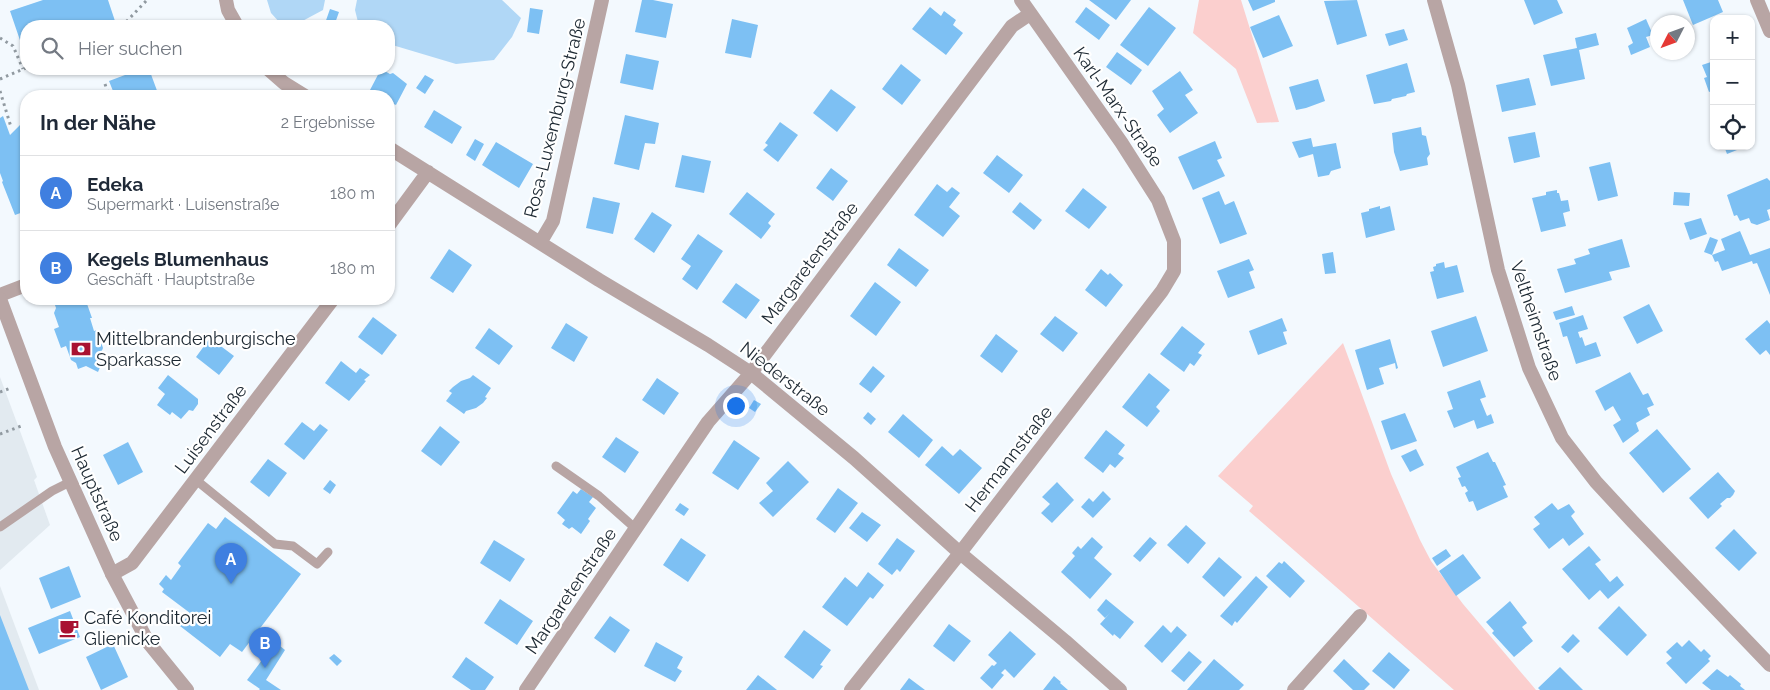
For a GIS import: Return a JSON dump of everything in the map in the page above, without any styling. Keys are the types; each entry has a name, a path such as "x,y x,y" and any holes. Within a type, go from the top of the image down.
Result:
{"street":[{"path":"226,0 228,10 234,20"},
{"name":"Rosa-Luxemburg-Straße","path":"540,242 553,221 602,0"},
{"name":"Karl-Marx-Straße","path":"1021,0 1121,142 1153,192 1174,241"},
{"name":"Veltheimstraße","path":"1434,0 1458,85 1498,270 1529,368 1562,438 1596,482 1770,665"},
{"path":"1757,0 1770,32"},
{"name":"Margaretenstraße","path":"526,690 708,422 751,373 1012,26 1030,14"},
{"path":"275,75 295,90"},
{"name":"Niederstraße","path":"395,152 751,373 854,458 960,553 1120,690"},
{"path":"395,216 428,172"},
{"name":"Hermannstraße","path":"851,690 960,553 1162,291 1174,270 1174,241"},
{"path":"0,295 20,287"},
{"name":"Hauptstraße","path":"0,300 70,482 112,574 148,642 187,690"},
{"name":"Luisenstraße","path":"112,574 132,564 328,305"},
{"path":"1294,690 1360,616"}],"lane":[{"path":"556,466 599,496 636,529"},
{"path":"196,480 275,544 293,546 318,564 328,552"},
{"path":"0,527 52,490 70,482"}],"path":[{"path":"128,20 147,0"},
{"path":"0,38 12,46 20,60"},
{"path":"0,79 20,70"},
{"path":"105,84 107,90"},
{"path":"0,91 11,127"},
{"path":"0,392 11,388"},
{"path":"0,434 24,425"}],"shaded area":[{"path":"1199,0 1241,0 1279,122 1257,123 1236,69 1193,33"},
{"path":"1343,343 1391,474 1431,561 1463,604 1536,690 1454,690 1249,511 1253,506 1218,476"},
{"path":"0,377 37,477 34,480 50,525 0,570"},
{"path":"0,586 39,690 0,690"}],"water":[{"path":"267,0 325,0 323,10 304,20 277,20 271,13"},
{"path":"357,0 502,0 521,18 512,37 494,60 456,64 395,46 395,20 358,20 355,10"}],"building":[{"path":"43,0 108,0 115,20 20,20 20,40 10,11"},
{"path":"642,0 673,4 666,38 635,32"},
{"path":"1089,0 1131,0 1116,20"},
{"path":"1248,0 1275,0 1275,2 1253,11"},
{"path":"1357,0 1367,36 1337,45 1324,1"},
{"path":"1524,0 1557,0 1563,13 1534,25"},
{"path":"1683,0 1718,0 1723,12 1710,15 1710,18 1695,24 1695,15 1689,15"},
{"path":"930,7 941,16 944,11 956,20 953,25 963,33 946,55 912,29"},
{"path":"1086,7 1110,25 1099,40 1075,22"},
{"path":"1149,7 1176,28 1148,66 1120,45"},
{"path":"530,8 543,10 539,34 527,32"},
{"path":"330,9 339,12 336,20 326,20"},
{"path":"1279,15 1293,46 1263,58 1250,27"},
{"path":"732,19 758,25 751,58 725,53"},
{"path":"1646,19 1650,28 1650,36 1646,37 1650,47 1631,55 1628,46 1633,43 1627,28"},
{"path":"1404,29 1408,40 1389,46 1385,34"},
{"path":"1596,33 1599,45 1579,50 1585,79 1551,86 1543,55 1577,48 1575,38"},
{"path":"1117,52 1142,70 1131,85 1106,67"},
{"path":"626,54 659,61 653,90 620,83"},
{"path":"1710,62 1709,92 1704,78 1707,77 1702,65"},
{"path":"1407,63 1415,92 1392,99 1391,101 1374,104 1366,75"},
{"path":"901,64 921,80 902,105 882,89"},
{"path":"1180,71 1193,90 1185,95 1198,113 1170,133 1157,115 1164,109 1152,91"},
{"path":"125,75 151,75 157,90 113,90 109,81"},
{"path":"378,75 395,75 407,84 396,105 395,90 370,90"},
{"path":"425,75 434,80 425,94 416,88"},
{"path":"1529,78 1536,105 1502,112 1496,85"},
{"path":"1318,79 1325,101 1296,110 1289,87"},
{"path":"831,89 856,107 837,132 813,113"},
{"path":"434,110 462,127 452,144 424,127"},
{"path":"625,115 659,123 655,144 645,143 639,170 614,164"},
{"path":"3,116 10,135 20,125 20,213 15,215 0,173 0,118"},
{"path":"780,122 798,135 778,162 763,150 768,145 765,143"},
{"path":"1421,127 1422,135 1426,136 1430,154 1427,158 1428,165 1400,171 1394,152 1392,133"},
{"path":"1535,132 1540,157 1514,163 1508,137"},
{"path":"1311,138 1313,147 1336,143 1341,168 1331,171 1329,175 1318,177 1313,154 1299,158 1292,142"},
{"path":"475,139 484,144 475,161 466,155"},
{"path":"1215,141 1222,158 1217,160 1225,176 1193,190 1178,157"},
{"path":"496,142 533,164 519,188 482,165"},
{"path":"1726,150 1737,150 1727,154"},
{"path":"682,155 711,161 704,193 675,187"},
{"path":"997,155 1023,175 1009,193 983,173"},
{"path":"1610,162 1618,196 1598,201 1589,167"},
{"path":"831,168 848,181 833,201 816,188"},
{"path":"1767,178 1770,181 1770,209 1767,210 1770,220 1757,225 1751,223 1749,218 1740,221 1737,215 1734,216 1727,195"},
{"path":"937,184 947,192 952,187 960,193 949,207 960,216 943,237 914,215"},
{"path":"1083,188 1107,207 1089,229 1065,211"},
{"path":"1557,190 1561,201 1568,200 1570,211 1563,213 1566,226 1541,232 1532,198"},
{"path":"1219,191 1225,205 1234,201 1247,234 1220,244 1202,198"},
{"path":"747,192 775,214 768,223 771,226 761,239 729,214"},
{"path":"1674,192 1690,193 1689,206 1673,205"},
{"path":"593,197 620,203 613,234 586,228"},
{"path":"1020,202 1042,220 1034,230 1012,212"},
{"path":"1380,206 1380,209 1390,206 1395,230 1366,238 1361,213"},
{"path":"652,212 672,225 654,253 634,239"},
{"path":"1701,218 1707,234 1690,240 1684,223"},
{"path":"1740,231 1750,255 1770,248 1770,295 1757,263 1753,264 1752,261 1722,271 1718,261 1715,262 1712,255 1725,250 1721,239"},
{"path":"698,234 723,251 697,290 682,279 691,266 681,259"},
{"path":"1710,237 1718,240 1712,255 1704,252"},
{"path":"1622,239 1630,267 1609,272 1612,280 1565,293 1557,269 1576,264 1574,259 1590,254 1588,249"},
{"path":"899,248 929,270 916,287 887,265"},
{"path":"449,249 472,265 453,293 430,278"},
{"path":"1333,252 1336,273 1325,274 1322,254"},
{"path":"1249,259 1254,270 1249,272 1255,288 1228,298 1217,271"},
{"path":"1444,262 1445,268 1457,265 1464,292 1437,299 1430,272 1434,271 1433,267 1436,264"},
{"path":"1101,269 1108,275 1110,273 1123,285 1106,307 1085,290"},
{"path":"875,282 901,302 876,336 850,316"},
{"path":"736,283 760,300 746,319 722,302"},
{"path":"1649,304 1663,331 1637,344 1623,317"},
{"path":"55,305 87,305 94,331 97,330 103,348 101,353 103,360 98,372 86,366 78,369 76,363 71,360 66,346 61,348 54,329 59,327 54,313"},
{"path":"1572,306 1575,315 1556,320 1553,312"},
{"path":"1583,315 1588,329 1578,332 1580,338 1582,337 1585,346 1596,342 1601,356 1576,364 1567,336 1563,337 1559,323"},
{"path":"1055,316 1078,333 1063,352 1040,334"},
{"path":"1476,316 1488,351 1443,367 1431,331"},
{"path":"373,317 397,335 382,355 358,337"},
{"path":"1282,318 1287,331 1283,332 1287,344 1258,355 1249,331"},
{"path":"1767,320 1770,324 1770,355 1766,350 1760,355 1745,339"},
{"path":"566,323 588,337 574,362 551,348"},
{"path":"1182,326 1205,344 1198,353 1202,355 1194,366 1190,363 1184,372 1160,354"},
{"path":"489,328 513,346 499,365 475,348"},
{"path":"996,334 1018,351 1002,373 980,356"},
{"path":"210,338 234,356 219,375 196,357"},
{"path":"1390,339 1398,368 1396,369 1395,363 1379,368 1384,384 1367,390 1355,350"},
{"path":"341,361 356,373 360,368 370,375 364,380 366,381 349,401 325,383"},
{"path":"873,366 885,376 871,393 859,384"},
{"path":"1630,372 1643,395 1648,393 1654,405 1647,408 1650,415 1636,423 1639,431 1623,443 1613,425 1621,420 1613,406 1605,411 1595,391"},
{"path":"1149,373 1170,390 1156,407 1160,411 1147,427 1122,407"},
{"path":"168,375 198,399 198,404 193,411 189,410 181,419 172,412 170,415 157,405 165,394 158,388"},
{"path":"473,375 491,388 483,403 476,408 466,411 464,414 446,401 452,393 449,391 453,387"},
{"path":"657,378 679,393 664,415 642,400"},
{"path":"1480,380 1486,397 1480,399 1487,416 1491,414 1494,423 1477,429 1474,420 1454,428 1447,411 1453,409 1447,392"},
{"path":"754,400 761,404 755,412 749,408"},
{"path":"868,412 876,419 871,425 863,418"},
{"path":"1405,413 1417,441 1391,450 1381,421"},
{"path":"903,414 933,440 919,458 888,432"},
{"path":"302,422 314,431 320,424 328,430 304,460 284,444"},
{"path":"440,426 460,442 441,466 421,451"},
{"path":"1657,429 1691,469 1663,493 1629,453"},
{"path":"1106,430 1125,445 1118,454 1124,458 1115,468 1110,464 1103,473 1084,458"},
{"path":"616,437 639,452 625,473 602,457"},
{"path":"734,440 760,458 738,490 712,473"},
{"path":"128,442 143,472 118,485 103,455"},
{"path":"942,446 953,456 960,449 982,468 959,494 925,465"},
{"path":"1416,449 1424,465 1410,472 1401,456"},
{"path":"1488,452 1506,485 1503,486 1508,497 1477,511 1473,501 1469,502 1465,493 1468,491 1465,486 1462,487 1458,478 1461,477 1456,467"},
{"path":"268,459 287,473 269,497 250,482"},
{"path":"788,461 809,482 773,517 759,503 773,491 766,483"},
{"path":"1718,472 1735,491 1730,498 1727,498 1720,504 1722,506 1708,519 1689,498"},
{"path":"330,480 336,485 330,494 323,489"},
{"path":"1057,482 1074,500 1052,523 1041,513 1050,504 1042,497"},
{"path":"838,488 858,503 835,533 816,519"},
{"path":"581,489 593,497 589,502 596,508 581,534 572,527 569,529 562,524 565,520 557,513 573,491 577,494"},
{"path":"1103,491 1111,499 1093,518 1081,507 1089,498 1093,502"},
{"path":"680,503 689,509 684,516 675,510"},
{"path":"1552,503 1558,510 1569,504 1575,512 1571,516 1584,534 1569,546 1563,538 1549,549 1533,529 1540,524 1534,517"},
{"path":"862,512 881,525 867,542 849,528"},
{"path":"225,517 301,574 242,652 230,644 220,657 180,626 190,613 162,592 164,589 159,584 166,575 171,580 181,566 178,563 208,523 216,529"},
{"path":"1186,525 1206,543 1188,564 1167,545"},
{"path":"1734,529 1757,553 1739,571 1715,548"},
{"path":"1092,537 1103,547 1094,558 1112,574 1090,599 1061,572 1075,556 1072,553 1078,546 1081,549"},
{"path":"1150,537 1157,543 1140,562 1133,556"},
{"path":"681,538 706,555 688,582 663,565"},
{"path":"897,538 915,551 900,572 897,569 892,575 878,564"},
{"path":"494,540 525,559 510,582 480,563"},
{"path":"1589,546 1601,560 1595,564 1610,582 1617,576 1624,585 1608,599 1600,590 1589,600 1562,569"},
{"path":"1446,549 1451,556 1437,566 1432,558"},
{"path":"1463,554 1481,578 1456,596 1439,571"},
{"path":"1219,557 1242,577 1224,597 1202,577"},
{"path":"1284,561 1305,581 1290,598 1266,576 1279,562 1282,564"},
{"path":"69,566 81,597 51,609 39,578"},
{"path":"868,572 884,585 873,599 870,597 847,626 822,607 845,577 857,587"},
{"path":"1256,576 1268,587 1237,623 1235,621 1232,626 1220,616"},
{"path":"500,599 533,621 517,645 484,623"},
{"path":"1106,599 1134,622 1120,639 1114,634 1113,636 1100,624 1110,613 1105,618 1097,610"},
{"path":"1510,601 1527,623 1522,627 1533,641 1514,657 1492,633 1494,631 1486,622"},
{"path":"1619,606 1647,635 1627,656 1598,628"},
{"path":"70,611 80,637 39,654 28,628"},
{"path":"0,615 29,690 0,690"},
{"path":"610,616 630,630 615,653 594,638"},
{"path":"949,624 971,641 954,662 933,646"},
{"path":"1163,625 1171,633 1177,626 1187,635 1162,663 1144,646"},
{"path":"804,630 831,650 820,665 823,666 813,679 784,657"},
{"path":"1010,631 1036,654 1014,678 1005,669 1001,673 1004,675 992,689 980,678 992,665 994,666 997,663 988,655"},
{"path":"1573,634 1580,641 1568,653 1561,647"},
{"path":"1689,640 1701,652 1704,649 1711,656 1708,659 1710,661 1686,684 1666,663 1672,658 1666,652 1677,642 1682,647"},
{"path":"656,642 683,657 677,668 682,671 675,682 644,666"},
{"path":"113,644 128,677 101,690 86,657"},
{"path":"280,646 285,650 266,680 281,690 259,690 247,680 265,656"},
{"path":"1189,651 1202,662 1184,682 1171,671"},
{"path":"1389,652 1410,670 1394,689 1372,671"},
{"path":"334,654 342,661 337,666 329,658"},
{"path":"466,657 494,677 485,690 471,690 452,677"},
{"path":"1214,659 1244,685 1239,690 1187,690"},
{"path":"1344,659 1370,684 1364,690 1353,690 1333,671"},
{"path":"1560,667 1583,690 1540,690 1538,688"},
{"path":"1717,669 1728,677 1730,675 1745,690 1711,690 1702,683"},
{"path":"758,675 767,682 777,690 746,690"},
{"path":"1054,676 1060,683 1068,690 1043,690"},
{"path":"909,678 925,690 900,690"}],"place":[{"name":"Mittelbrandenburgische Sparkasse","path":"81,349"},
{"name":"Edeka","path":"231,584"},
{"name":"Café Konditorei Glienicke","path":"69,628"},
{"name":"Kegels Blumenhaus","path":"265,668"}]}
